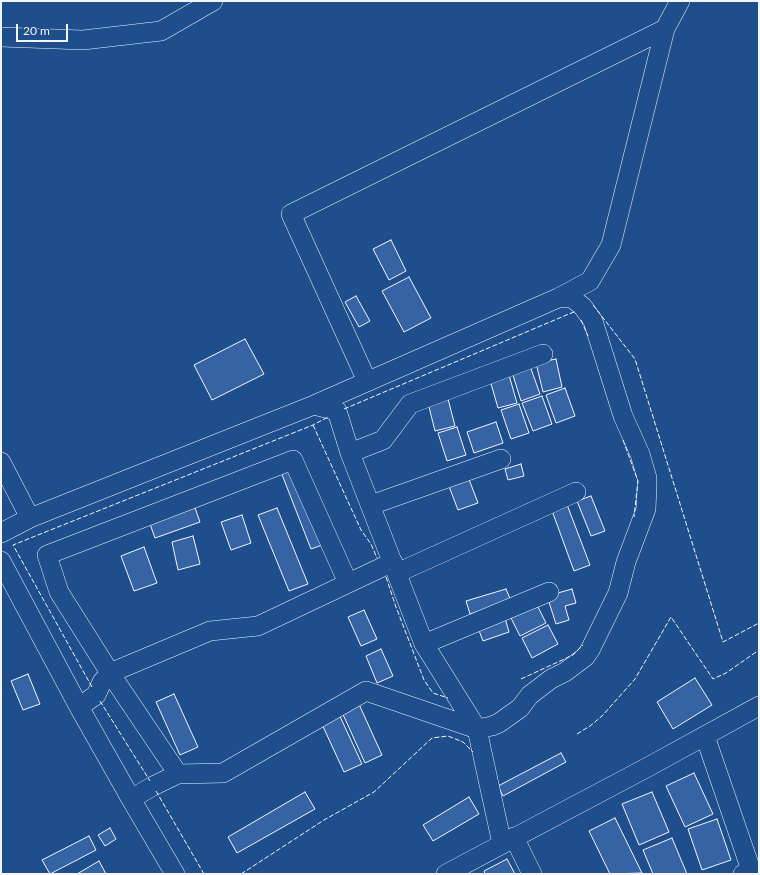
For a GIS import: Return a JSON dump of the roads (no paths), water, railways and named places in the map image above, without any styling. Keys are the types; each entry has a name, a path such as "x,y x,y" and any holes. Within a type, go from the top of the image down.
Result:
{"street":[{"path":"1,37 83,40 161,31 213,1"},
{"path":"1,533 30,518 314,405 558,298 590,280 611,244 665,29 680,1"},
{"path":"367,381 291,214 665,29"},
{"path":"131,799 178,774 223,773 366,691 476,729 500,723 520,708 530,695 551,679 566,672 588,653 618,593 626,562 646,509 648,494 640,454 623,416 593,321 583,307 572,298 558,298"},
{"path":"350,452 383,440 410,404 543,354"},
{"path":"314,405 337,411 350,452 424,644 476,729 508,840 532,874"},
{"path":"370,505 501,458"},
{"path":"178,774 110,673 59,592 47,556 293,460 348,583"},
{"path":"1,462 30,518"},
{"path":"79,707 96,694 102,682 110,673 210,631 258,626 348,583 395,568 576,492"},
{"path":"1,561 79,707 131,799 176,874"},
{"path":"424,644 549,592"},
{"path":"446,874 648,767 759,706"},
{"path":"705,736 751,870 743,874"}]}
